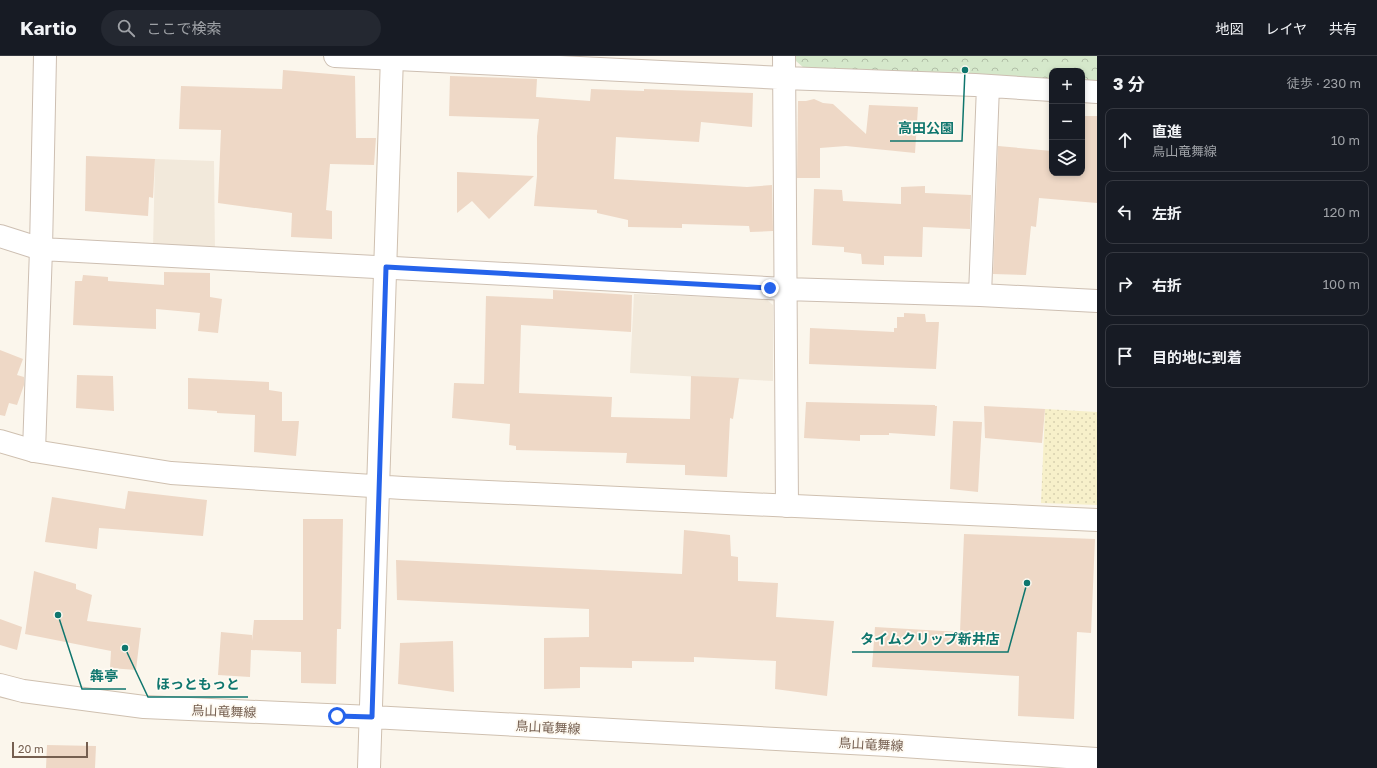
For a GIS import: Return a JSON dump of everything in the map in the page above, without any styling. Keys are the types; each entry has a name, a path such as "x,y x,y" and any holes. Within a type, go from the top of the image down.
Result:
{"street":[{"path":"34,452 41,248 45,56"},
{"path":"335,56 392,57 784,78 1049,90"},
{"path":"784,56 787,506"},
{"path":"370,768 392,57"},
{"path":"980,295 988,86"},
{"path":"1085,91 1097,92"},
{"path":"0,236 41,248 785,289 980,295 1097,301"},
{"path":"0,441 34,452 171,473 379,486 1097,520"},
{"name":"鳥山竜舞線","path":"0,685 23,691 144,707 372,717 888,745 1097,759"}],"shaded area":[{"path":"155,159 214,161 215,251 153,248"},
{"path":"634,294 766,299 773,305 773,381 630,373"}],"green space":[{"path":"796,56 1097,56 1097,82 1085,81 1085,68 1049,68 1049,80 804,68 796,61"}],"sand":[{"path":"1045,409 1097,412 1097,505 1041,503"}],"building":[{"path":"283,70 355,76 356,138 376,138 374,165 330,164 326,210 332,211 332,239 291,237 292,213 218,203 221,130 179,129 181,86 282,89"},
{"path":"450,76 537,79 536,97 590,101 591,89 644,91 644,89 753,93 752,127 701,122 699,142 616,137 614,179 747,187 772,185 773,231 750,232 749,226 682,224 682,228 628,227 628,220 597,213 597,210 534,206 537,176 537,136 539,119 449,116"},
{"path":"814,99 823,103 833,104 866,134 869,105 918,107 915,153 846,146 820,148 820,178 797,178 798,101"},
{"path":"1085,116 1097,116 1097,203 1039,198 1036,227 1031,226 1026,275 993,274 998,146 1049,151 1049,176 1085,176"},
{"path":"86,156 155,159 153,198 149,197 148,216 85,211"},
{"path":"457,172 534,176 489,219 472,201 457,213"},
{"path":"925,186 925,193 971,195 970,229 923,227 922,257 884,256 884,265 862,264 861,254 844,252 844,247 812,245 814,189 842,190 843,201 901,204 901,187"},
{"path":"164,272 210,273 210,297 222,299 218,333 198,331 200,313 156,309 156,329 73,325 75,281 82,281 83,275 108,277 108,281 164,285"},
{"path":"553,290 632,295 631,332 521,325 519,393 612,397 611,417 690,419 691,376 739,378 733,419 730,418 727,477 685,475 685,465 626,463 627,453 516,450 516,446 509,445 510,424 452,418 454,383 484,384 486,296 553,299"},
{"path":"904,313 925,314 926,322 939,322 936,369 809,364 810,328 894,332 894,328 897,328 897,317 904,317"},
{"path":"0,350 23,359 17,375 24,377 24,385 17,405 9,403 5,416 0,415"},
{"path":"77,375 113,376 114,411 76,408"},
{"path":"188,378 269,382 269,390 282,392 282,421 299,421 296,456 254,452 255,415 217,413 217,411 188,409"},
{"path":"806,402 935,405 937,406 935,436 889,433 889,435 860,435 860,441 804,438"},
{"path":"984,406 1045,409 1042,443 985,438"},
{"path":"953,421 982,422 978,492 950,489"},
{"path":"128,491 207,500 203,536 99,528 97,549 45,542 52,497 125,509"},
{"path":"303,519 343,519 341,629 337,629 336,684 301,683 301,652 251,650 250,677 218,675 221,632 252,635 252,641 254,620 303,620"},
{"path":"684,530 730,535 731,556 738,557 738,581 778,583 776,617 834,621 827,696 775,689 776,661 694,657 694,662 632,661 632,668 580,667 580,688 544,689 544,638 589,637 589,609 397,600 396,560 682,574"},
{"path":"964,534 1095,539 1091,633 1077,632 1074,719 1018,716 1019,676 872,667 875,627 960,632"},
{"path":"34,571 76,584 76,589 92,595 87,621 141,628 136,670 110,668 111,651 25,634"},
{"path":"0,619 22,627 17,650 0,645"},
{"path":"453,641 454,692 398,684 400,643"},
{"path":"47,745 96,746 95,768 46,768"}],"place":[{"name":"高田公園","path":"965,70"},
{"name":"タイムクリップ新井店","path":"1027,583"},
{"name":"犇亭","path":"58,615"},
{"name":"ほっともっと","path":"125,648"}],"route":[{"path":"337,716 372,717 386,267 770,288"}]}
